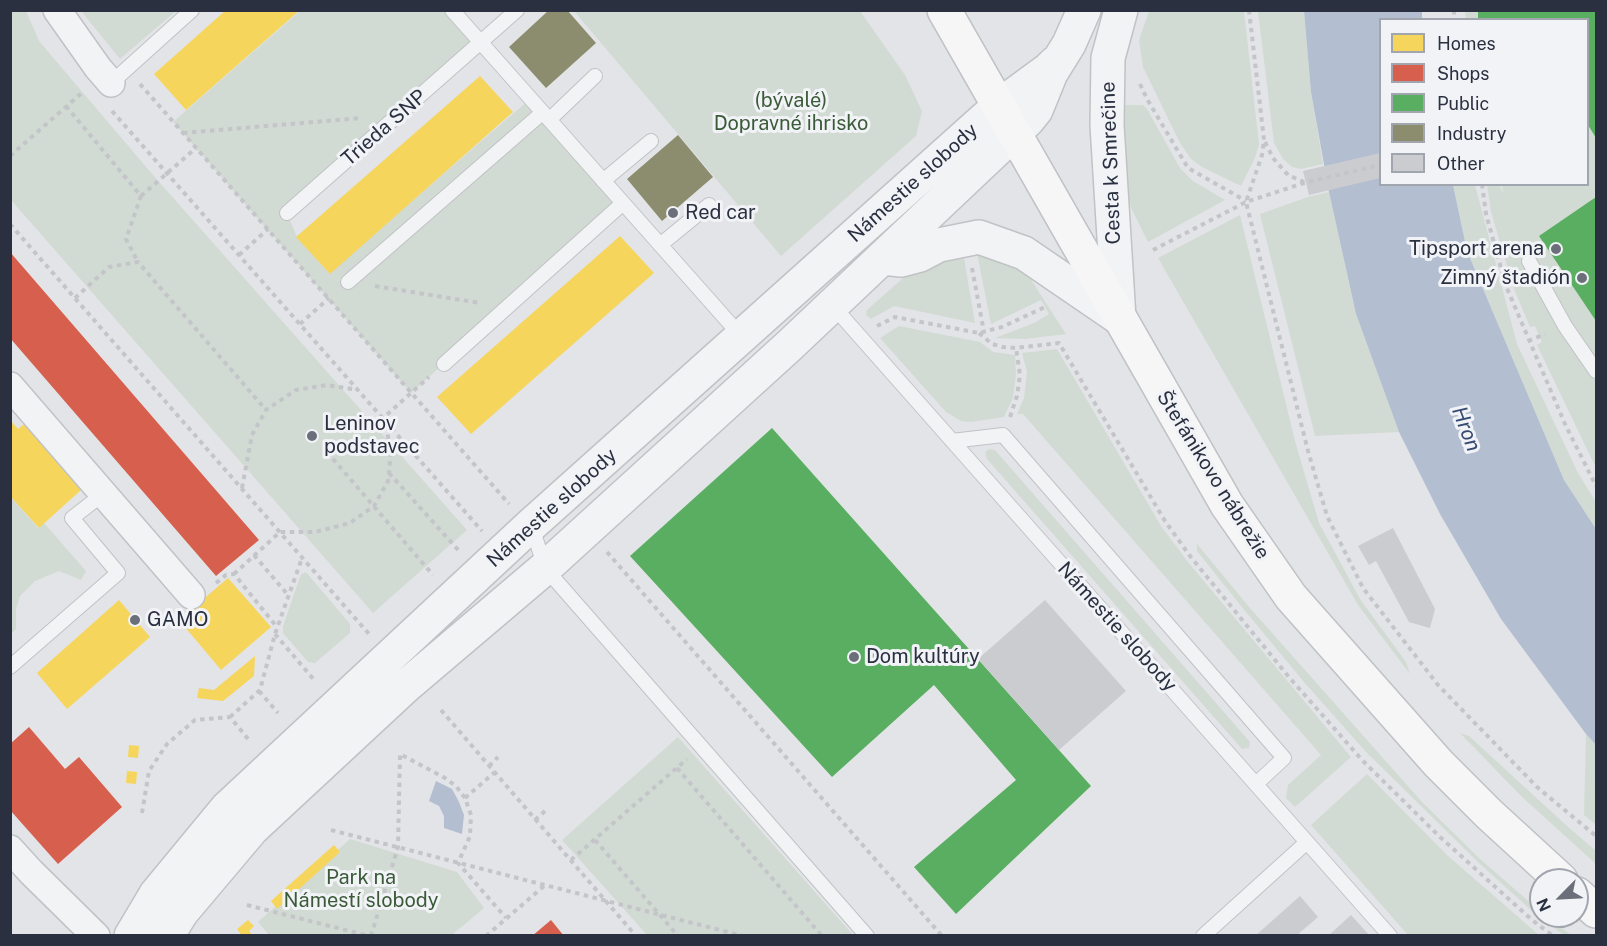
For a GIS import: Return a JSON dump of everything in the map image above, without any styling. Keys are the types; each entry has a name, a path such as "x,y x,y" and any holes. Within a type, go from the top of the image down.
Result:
{"main road":[{"name":"Štefánikovo nábrežie","path":"944,10 1227,505 1291,597 1438,763 1548,868"}],"street":[{"path":"57,10 108,85"},
{"path":"1007,119 1064,52 1084,10"},
{"name":"Cesta k Smrečine","path":"1119,318 1107,103 1108,58 1121,10"},
{"name":"Námestie slobody","path":"167,936 182,912 252,829 406,686 545,568 832,306 883,258 1007,119"},
{"name":"Námestie slobody","path":"131,936 156,894 227,808 522,518 1007,119"},
{"name":"Námestie slobody","path":"883,258 901,260 921,255 939,245 979,237 1024,254 1119,318"},
{"path":"10,386 190,595"},
{"path":"10,849 96,936"}],"lane":[{"path":"108,85 192,10"},
{"path":"452,10 742,337"},
{"name":"Trieda SNP","path":"287,213 517,10"},
{"path":"348,282 595,76"},
{"path":"603,181 651,141"},
{"path":"444,364 623,203"},
{"path":"660,245 709,205"},
{"path":"1529,261 1565,326 1596,371"},
{"name":"Námestie slobody","path":"832,306 1390,936"},
{"path":"952,441 1003,435 1284,758 1256,784"},
{"path":"10,667 118,573 72,518 103,494"},
{"path":"522,518 545,568"},
{"name":"Námestie slobody","path":"545,568 867,936"},
{"path":"1203,936 1307,842"}],"path":[{"path":"1249,10 1264,140 1262,155 1246,202 1308,451 1327,516 1363,588 1438,685 1537,788 1596,836"},
{"path":"1140,82 1147,99 1188,168 1246,202"},
{"path":"10,156 66,106 108,85"},
{"path":"108,85 183,133 522,518"},
{"path":"108,85 167,173 486,535"},
{"path":"66,106 141,196"},
{"path":"183,133 398,116"},
{"path":"1264,140 1273,158 1288,175 1304,183"},
{"path":"196,148 141,196 126,239 138,262 266,410"},
{"path":"1153,250 1246,202 1304,183 1379,165"},
{"path":"1482,186 1486,214 1506,286 1565,424 1596,486"},
{"path":"239,255 287,213"},
{"path":"10,224 370,635"},
{"path":"967,239 984,332"},
{"path":"75,298 109,267 138,262"},
{"path":"300,324 348,282 506,308"},
{"path":"876,326 894,317 978,333 1025,318 1045,307"},
{"path":"978,333 992,344 1016,348 1059,343 1165,521 1190,556 1288,676 1363,761 1439,836 1532,920 1553,936"},
{"path":"1003,435 1017,396 1020,375 1016,348"},
{"path":"383,418 444,364"},
{"path":"242,489 252,435 266,410 296,390 327,385 359,391"},
{"path":"190,595 200,597 226,575 234,574 280,532 315,532 350,523 374,506 388,481 389,473 391,448 383,418"},
{"path":"327,452 436,578"},
{"path":"389,473 462,555"},
{"path":"605,550 942,936"},
{"path":"255,555 288,595"},
{"path":"142,813 149,771 167,744 195,720 230,717 259,691 275,634 302,557"},
{"path":"234,574 278,627"},
{"path":"275,634 315,681"},
{"path":"259,691 278,713"},
{"path":"441,710 636,936"},
{"path":"230,717 248,739"},
{"path":"570,861 701,747"},
{"path":"247,905 370,936 398,848 400,754 445,778 456,786 465,798 471,815 470,836 458,863"},
{"path":"489,766 498,757"},
{"path":"677,768 822,936"},
{"path":"465,798 495,772"},
{"path":"535,820 545,811"},
{"path":"331,830 743,936"},
{"path":"595,840 678,936"},
{"path":"458,863 506,918"},
{"path":"486,936 545,886"}],"green space":[{"path":"10,11 26,11 39,41 153,175 467,530 373,613 11,200"},
{"path":"81,11 176,11 120,59"},
{"path":"300,11 452,11 481,43 287,213 297,237 329,273 530,99 623,203 411,393 173,122"},
{"name":"(bývalé) Dopravné ihrisko","path":"574,11 860,11 905,75 922,111 916,136 781,256"},
{"path":"1149,11 1244,11 1259,144 1255,158 1241,186 1202,167 1190,158 1179,141 1143,67 1139,40"},
{"path":"1258,11 1304,11 1311,92 1323,164 1301,169 1292,167 1283,159 1274,143"},
{"name":"Tipsport arena","path":"1465,11 1596,11 1596,468 1537,345 1542,342 1535,326 1530,327 1514,289 1491,212 1487,186 1500,186 1503,194 1502,186 1589,186 1589,18 1466,18"},
{"path":"1120,105 1143,105 1180,168 1193,181 1225,200 1148,242 1132,210 1122,182"},
{"path":"1453,186 1475,186 1517,344 1578,473 1596,502 1596,529 1564,480 1467,251"},
{"path":"1329,192 1356,314 1399,432 1315,436 1260,214"},
{"path":"1240,215 1295,441 1319,523 1360,599 1406,662 1410,674 1358,605 1158,258"},
{"path":"963,252 975,323 894,306 871,319 866,315 867,310 903,278 930,262"},
{"path":"977,253 1007,259 1028,275 1066,334 1025,339 995,338 1034,323 1049,314 1041,300 991,324"},
{"path":"899,326 980,342 993,352 1015,355 1016,375 1013,398 1004,417 971,422 961,421 946,412 880,338"},
{"path":"1057,349 1161,526 1188,562 1351,757 1295,807 1286,798 1288,785 1321,755 1023,414 1017,414 1024,398 1027,372 1022,353"},
{"path":"989,449 995,450 1250,742 1249,748 1242,749 987,459 985,452"},
{"path":"10,496 38,528 44,523 86,571 81,580 59,571 35,581 20,596 16,609 16,629 11,634"},
{"path":"1197,544 1250,608 1422,802 1480,859 1529,902 1529,908 1479,863 1366,752 1304,682 1197,551"},
{"path":"306,572 350,624 350,633 315,663 308,662 283,633 283,626 301,574"},
{"path":"1460,733 1469,736 1596,851 1596,864 1521,796"},
{"path":"1586,734 1596,745 1596,825 1584,815"},
{"path":"678,737 853,935 647,935 562,840"},
{"path":"1367,774 1447,855 1539,935 1408,935 1311,825"},
{"name":"Park na Námestí slobody","path":"350,839 457,872 484,908 452,935 269,935 258,922"},
{"path":"1555,928 1562,928 1571,935 1564,935"}],"water":[{"name":"Hron","path":"1304,11 1422,11 1422,18 1379,18 1379,186 1453,186 1467,251 1564,480 1596,529 1596,745 1501,619 1440,514 1399,432 1356,314 1329,192 1311,92"},
{"path":"436,781 452,789 459,802 464,815 462,834 444,828 444,816 439,806 429,801"}],"building: Homes":[{"path":"226,10 300,10 186,110 154,74"},
{"path":"480,76 513,112 330,274 296,237"},
{"path":"620,236 654,273 471,434 437,397"},
{"path":"10,420 18,429 24,424 81,490 39,528 10,496"},
{"path":"228,578 271,627 221,670 179,620"},
{"path":"119,600 150,637 67,709 37,673"},
{"path":"255,656 254,676 223,701 197,698 199,688 214,690"},
{"path":"129,745 139,746 138,758 128,757"},
{"path":"127,771 137,772 136,784 126,783"},
{"path":"334,845 340,852 277,909 271,901"},
{"path":"248,920 254,926 249,931 253,936 242,936 237,929"}],"building: Shops":[{"path":"10,252 259,540 216,576 10,338"},
{"path":"29,727 65,769 79,757 122,807 58,864 10,810 10,744"},
{"path":"551,920 564,936 532,936"}],"building: Public":[{"path":"1478,10 1596,10 1596,138 1589,127 1589,18 1478,18"},
{"name":"Zimný štadión","path":"1596,197 1596,321 1539,236"},
{"path":"772,428 1091,786 956,914 914,867 1016,780 934,685 832,777 630,556"}],"building: Industry":[{"path":"549,10 567,10 596,43 546,88 509,47"},
{"path":"678,135 713,177 662,221 627,179"}],"building: Other":[{"path":"1379,153 1379,178 1309,195 1303,171"},
{"path":"1393,528 1435,609 1430,628 1409,622 1376,561 1369,565 1358,546"},
{"path":"1045,600 1126,691 1059,750 978,659"},
{"path":"1300,896 1318,917 1296,936 1255,936"},
{"path":"1351,915 1370,936 1328,936"}],"place":[{"name":"Red car","path":"673,213"},
{"name":"Tipsport arena","path":"1556,249"},
{"name":"Zimný štadión","path":"1582,278"},
{"name":"Leninov podstavec","path":"312,436"},
{"name":"GAMO","path":"135,620"},
{"name":"Dom kultúry","path":"854,657"}]}
